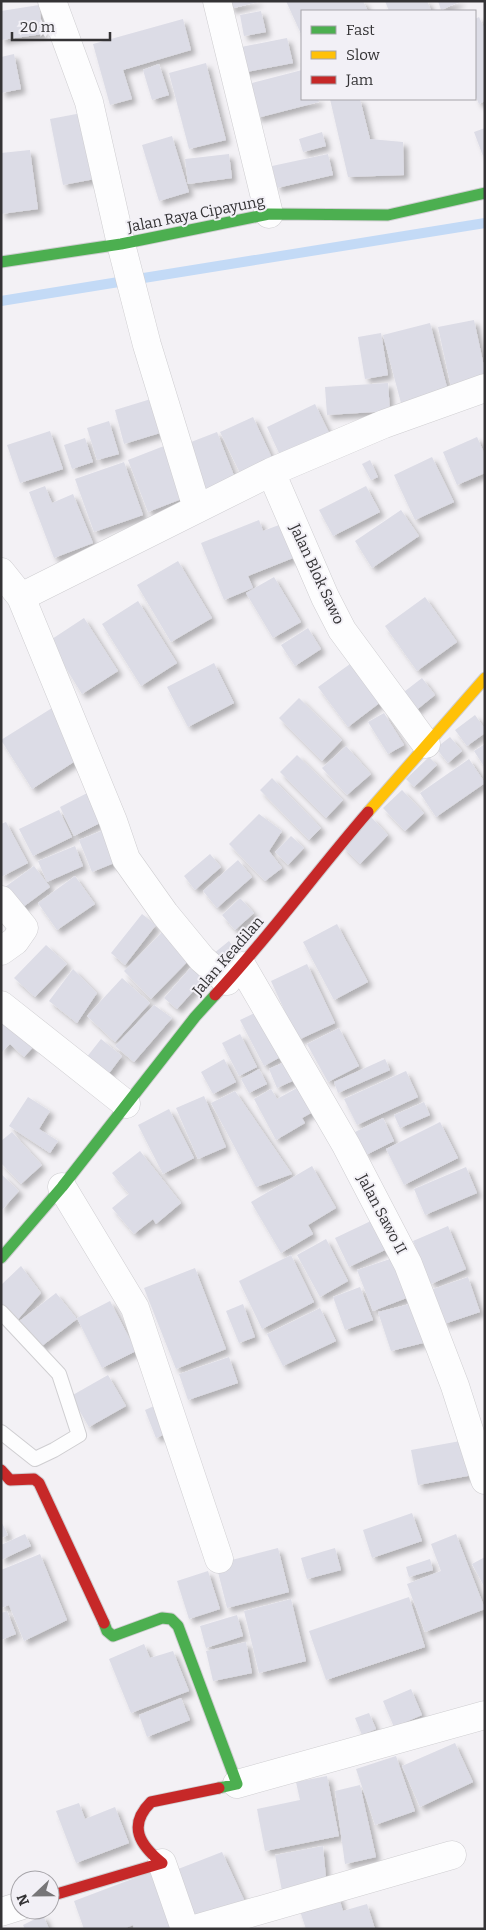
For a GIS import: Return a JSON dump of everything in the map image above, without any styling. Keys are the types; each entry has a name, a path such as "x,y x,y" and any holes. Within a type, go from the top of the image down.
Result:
{"main road":[{"name":"Jalan Raya Cipayung","path":"1,262 123,249 269,214 388,215 485,193"},
{"name":"Jalan Keadilan","path":"1,1258 62,1187 195,1017 234,973 329,857 485,678"},
{"path":"1,1470 10,1480 34,1479 39,1484 96,1603 107,1631 113,1636 162,1618 171,1619 178,1626 237,1784 151,1802 143,1808 139,1824 142,1844 162,1863"},
{"path":"60,1893 162,1863"}],"street":[{"path":"52,1 89,102 147,344 197,508"},
{"path":"216,1 269,214"},
{"path":"21,597 271,472 384,424 485,388"},
{"name":"Jalan Blok Sawo","path":"271,472 325,596 342,630 426,744"},
{"name":"Jalan Sawo II","path":"1,572 21,597 113,821 126,859 165,914 202,958 234,973 346,1145 408,1264 455,1386 485,1480"},
{"path":"1,900 24,928 15,942 1,951"},
{"path":"1,1005 126,1104"},
{"path":"62,1187 135,1308 219,1559"},
{"path":"237,1784 485,1716"},
{"path":"195,1929 452,1854"},
{"path":"162,1863 185,1929"}],"lane":[{"path":"1,1312 59,1374 79,1434 54,1450 35,1459 1,1432"}],"building":[{"path":"229,1 258,1 258,2 230,9"},
{"path":"286,1 363,1 368,10 301,10 301,34"},
{"path":"385,1 427,1 431,10 389,10"},
{"path":"438,1 462,1 441,10"},
{"path":"39,5 43,34 1,40 1,11"},
{"path":"261,11 266,32 244,36 240,15"},
{"path":"479,17 485,30 485,101 479,104 476,97 476,18"},
{"path":"183,19 191,50 123,70 132,99 110,105 93,44"},
{"path":"287,38 293,63 241,73 236,48"},
{"path":"14,54 21,89 1,93 1,57"},
{"path":"206,63 226,140 189,149 169,73"},
{"path":"159,64 169,95 152,100 143,70"},
{"path":"301,70 301,100 318,100 319,102 257,118 248,84"},
{"path":"330,100 360,100 370,139 403,142 404,175 348,177"},
{"path":"87,112 100,178 63,185 50,119"},
{"path":"485,128 485,155 483,156 474,132"},
{"path":"322,132 326,146 303,152 299,139"},
{"path":"172,136 189,192 159,201 142,145"},
{"path":"30,150 38,209 1,214 1,153"},
{"path":"229,154 232,178 188,184 185,159"},
{"path":"328,154 333,175 277,188 272,166"},
{"path":"474,320 485,371 485,380 451,387 438,327"},
{"path":"430,323 448,391 401,403 383,335"},
{"path":"381,333 388,375 365,379 358,337"},
{"path":"388,383 390,411 327,415 325,387"},
{"path":"151,399 160,433 124,444 115,410"},
{"path":"315,404 333,441 284,464 267,427"},
{"path":"253,417 272,458 240,473 220,432"},
{"path":"109,421 119,454 97,460 87,428"},
{"path":"50,431 63,469 20,483 7,445"},
{"path":"217,432 235,478 204,490 186,444"},
{"path":"477,437 485,455 485,473 457,485 443,452"},
{"path":"85,438 93,462 72,469 64,445"},
{"path":"164,446 184,498 148,512 128,460"},
{"path":"432,457 454,502 415,520 394,475"},
{"path":"370,460 378,477 371,480 362,464"},
{"path":"124,462 143,515 94,532 75,479"},
{"path":"45,486 52,503 73,494 93,543 54,558 29,492"},
{"path":"366,486 380,512 333,536 319,510"},
{"path":"401,510 419,536 372,568 355,541"},
{"path":"259,520 263,531 279,525 293,558 248,576 253,588 224,600 201,543"},
{"path":"178,561 212,618 171,642 137,585"},
{"path":"274,577 301,622 273,638 246,593"},
{"path":"425,597 457,642 417,671 385,626"},
{"path":"138,601 177,663 141,686 102,624"},
{"path":"84,618 118,671 82,694 49,641"},
{"path":"308,628 321,649 295,666 281,645"},
{"path":"357,659 386,698 348,727 318,687"},
{"path":"214,663 234,703 188,727 167,687"},
{"path":"422,678 435,695 414,712 400,695"},
{"path":"299,698 342,740 322,761 279,718"},
{"path":"52,708 83,756 32,789 1,740"},
{"path":"384,713 404,745 388,754 368,722"},
{"path":"475,715 485,729 485,733 467,746 455,730"},
{"path":"450,737 462,751 448,763 436,748"},
{"path":"485,744 485,768 474,751"},
{"path":"346,746 371,774 347,795 322,768"},
{"path":"297,755 343,800 326,818 280,772"},
{"path":"429,757 437,765 414,787 406,779"},
{"path":"469,759 485,783 436,817 420,793"},
{"path":"272,778 321,828 309,840 260,790"},
{"path":"95,789 110,818 74,836 60,807"},
{"path":"402,790 424,813 405,831 383,808"},
{"path":"59,810 72,837 33,856 19,829"},
{"path":"259,814 282,831 269,851 282,868 265,881 229,844"},
{"path":"371,817 388,835 360,864 342,846"},
{"path":"6,822 28,863 1,877 1,824"},
{"path":"111,827 124,859 92,872 79,840"},
{"path":"291,836 304,848 288,865 275,852"},
{"path":"75,846 83,866 47,882 38,861"},
{"path":"210,854 221,867 195,890 184,876"},
{"path":"238,860 252,877 217,908 203,891"},
{"path":"34,866 50,887 15,913 1,890"},
{"path":"75,876 95,904 57,930 38,903"},
{"path":"240,898 254,913 235,930 222,915"},
{"path":"142,914 156,925 125,965 111,953"},
{"path":"337,924 368,982 334,1000 303,942"},
{"path":"162,932 190,959 151,999 124,971"},
{"path":"229,941 242,958 221,976 208,958"},
{"path":"46,945 67,964 35,997 14,978"},
{"path":"307,964 335,1023 298,1040 271,981"},
{"path":"193,965 206,977 177,1009 164,998"},
{"path":"73,969 97,993 77,1023 49,1001"},
{"path":"122,978 150,1003 115,1042 87,1016"},
{"path":"154,1005 172,1018 134,1062 115,1046"},
{"path":"263,1009 286,1054 264,1066 240,1020"},
{"path":"1,1017 34,1046 24,1057 10,1044 1,1053"},
{"path":"339,1028 359,1066 328,1082 307,1044"},
{"path":"240,1034 257,1067 239,1076 222,1043"},
{"path":"101,1039 122,1056 101,1084 79,1067"},
{"path":"224,1059 236,1082 213,1094 201,1072"},
{"path":"385,1059 390,1070 338,1093 334,1082"},
{"path":"289,1060 297,1079 277,1088 269,1069"},
{"path":"259,1069 267,1084 249,1093 241,1079"},
{"path":"406,1071 418,1097 357,1125 344,1099"},
{"path":"306,1083 320,1108 302,1118 305,1123 276,1140 254,1099 271,1089 277,1099"},
{"path":"235,1091 292,1174 256,1187 211,1103"},
{"path":"204,1096 226,1147 198,1159 176,1108"},
{"path":"28,1097 50,1111 39,1129 58,1141 50,1153 9,1126"},
{"path":"424,1102 430,1115 400,1128 394,1115"},
{"path":"169,1109 194,1158 163,1174 138,1125"},
{"path":"383,1118 394,1141 366,1155 355,1132"},
{"path":"440,1122 458,1158 404,1185 386,1149"},
{"path":"12,1132 42,1165 21,1184 1,1163 1,1141"},
{"path":"140,1151 181,1203 156,1224 153,1219 134,1234 112,1208 129,1194 112,1173"},
{"path":"312,1166 336,1208 308,1225 313,1234 281,1253 251,1202"},
{"path":"466,1167 477,1193 425,1215 414,1189"},
{"path":"1,1174 19,1191 1,1211"},
{"path":"373,1220 387,1249 349,1267 335,1238"},
{"path":"448,1226 466,1269 431,1284 413,1241"},
{"path":"326,1239 348,1281 320,1297 297,1255"},
{"path":"291,1255 314,1302 262,1329 239,1281"},
{"path":"393,1258 409,1297 373,1311 357,1270"},
{"path":"21,1266 41,1293 14,1324 1,1310 1,1285"},
{"path":"195,1268 226,1349 176,1369 144,1288"},
{"path":"468,1277 480,1312 444,1324 433,1289"},
{"path":"360,1287 373,1320 345,1330 333,1297"},
{"path":"56,1293 77,1319 38,1349 18,1322"},
{"path":"110,1301 136,1351 102,1368 77,1318"},
{"path":"243,1304 255,1337 239,1343 226,1311"},
{"path":"410,1304 423,1343 391,1351 378,1312"},
{"path":"320,1308 336,1341 283,1366 267,1334"},
{"path":"229,1357 238,1383 188,1400 179,1374"},
{"path":"108,1375 126,1406 89,1427 71,1396"},
{"path":"161,1403 172,1431 156,1438 145,1410"},
{"path":"466,1440 473,1475 418,1485 411,1450"},
{"path":"412,1513 422,1541 372,1558 363,1530"},
{"path":"1,1521 8,1535 1,1538"},
{"path":"25,1534 31,1546 1,1560 1,1545"},
{"path":"456,1534 485,1609 425,1632 407,1584 441,1571 431,1544"},
{"path":"278,1548 289,1592 227,1608 216,1564"},
{"path":"335,1548 341,1570 307,1579 301,1558"},
{"path":"40,1554 67,1620 24,1641 9,1605 1,1608 1,1570"},
{"path":"485,1557 485,1588 472,1564"},
{"path":"430,1559 433,1570 409,1577 406,1567"},
{"path":"208,1571 220,1609 189,1619 177,1581"},
{"path":"409,1597 425,1647 326,1680 309,1631"},
{"path":"291,1599 306,1661 259,1673 244,1611"},
{"path":"7,1611 16,1634 1,1640 1,1613"},
{"path":"237,1615 243,1636 206,1648 200,1626"},
{"path":"246,1642 252,1673 213,1681 206,1651"},
{"path":"144,1644 150,1658 173,1651 189,1691 131,1713 109,1659"},
{"path":"411,1689 422,1715 394,1727 383,1701"},
{"path":"181,1698 190,1720 147,1737 139,1715"},
{"path":"369,1713 376,1729 362,1735 355,1718"},
{"path":"455,1743 473,1782 420,1807 402,1766"},
{"path":"396,1756 415,1811 375,1825 356,1769"},
{"path":"327,1776 339,1836 265,1851 257,1809 300,1800 296,1782"},
{"path":"360,1785 376,1857 345,1864 335,1791"},
{"path":"79,1803 85,1819 115,1807 129,1843 76,1863 56,1811"},
{"path":"323,1846 326,1878 282,1891 275,1855"},
{"path":"222,1852 245,1902 196,1921 173,1871"},
{"path":"156,1870 176,1925 166,1929 134,1929 133,1925 123,1929 84,1929 74,1901"},
{"path":"338,1895 343,1911 367,1904 375,1929 306,1929 299,1908"},
{"path":"33,1920 45,1920 49,1929 25,1929 23,1925"}],"waterway":[{"path":"1,301 485,223"}],"traffic: fast":[{"path":"1,262 121,244 269,214 388,215 485,193"},
{"path":"1,1258 62,1187 195,1017 215,995"},
{"path":"104,1623 107,1631 113,1636 162,1618 171,1619 178,1626 237,1784 219,1788"}],"traffic: slow":[{"path":"368,812 485,678"}],"traffic: jam":[{"path":"215,995 368,812"},
{"path":"1,1470 10,1480 34,1479 39,1483 104,1623"},
{"path":"60,1893 162,1863 148,1849 139,1835 138,1827 144,1811 151,1802 219,1788"}]}
